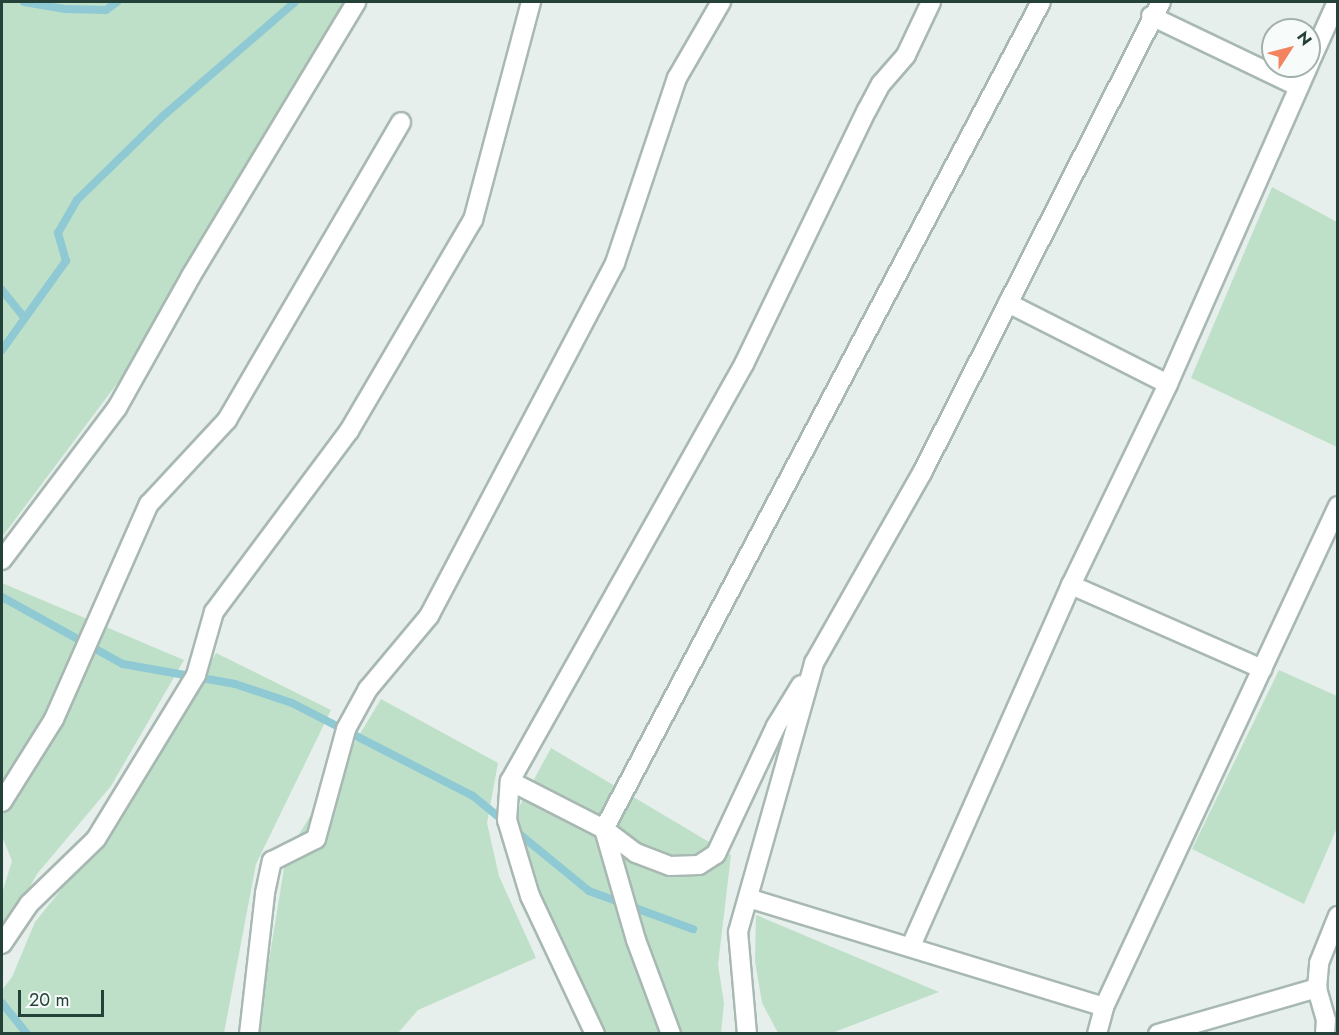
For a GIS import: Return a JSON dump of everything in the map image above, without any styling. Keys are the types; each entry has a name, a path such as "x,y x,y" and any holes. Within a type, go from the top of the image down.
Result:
{"street":[{"path":"2,560 117,408 197,265 356,2"},
{"path":"2,944 29,904 96,839 196,675 214,612 349,431 473,220 531,2"},
{"path":"249,1034 265,893 272,861 316,839 346,729 368,689 429,616 615,263 676,78 721,2"},
{"path":"596,1034 530,896 507,820 510,782 744,364 867,110 881,84 906,55 931,2"},
{"path":"672,1034 636,940 604,829 1041,2"},
{"path":"1321,37 1336,2"},
{"path":"510,782 604,829 636,854 670,866 699,865 716,854 776,726 922,473 1156,9 1299,87"},
{"path":"911,946 1071,585 1168,384 1303,78"},
{"path":"2,802 54,719 149,504 227,420 401,122"},
{"path":"1008,303 1168,384"},
{"path":"1097,1034 1104,1007 1338,506"},
{"path":"1071,585 1262,669"},
{"path":"747,1034 738,932 814,663"},
{"path":"748,898 911,946 1104,1007"},
{"path":"1329,1026 1317,988 1319,963 1338,916"},
{"path":"1158,1034 1317,988"}],"green space":[{"path":"2,2 349,2 128,369 2,537"},
{"path":"1272,187 1337,222 1337,447 1191,378"},
{"path":"2,583 184,660 111,786 37,874 2,937 2,893 12,861 2,836"},
{"path":"216,653 331,710 256,864 224,1033 2,1034 2,990 12,977 35,922 119,818"},
{"path":"1279,670 1337,696 1337,828 1304,904 1192,849"},
{"path":"381,699 498,763 487,823 499,876 536,958 418,1010 398,1033 257,1034 286,856"},
{"path":"551,748 731,855 718,965 724,1003 721,1033 604,1033 536,898 520,853 518,809"},
{"path":"756,915 939,992 832,1033 778,1033 762,1003 755,961"}],"waterway":[{"path":"24,2 65,9 106,10 117,2"},
{"path":"2,350 66,261 58,233 77,200 163,116 295,2"},
{"path":"2,290 24,317"},
{"path":"2,597 123,664 235,684 292,703 473,796 589,891 693,929"},
{"path":"2,1003 27,1034"}]}
